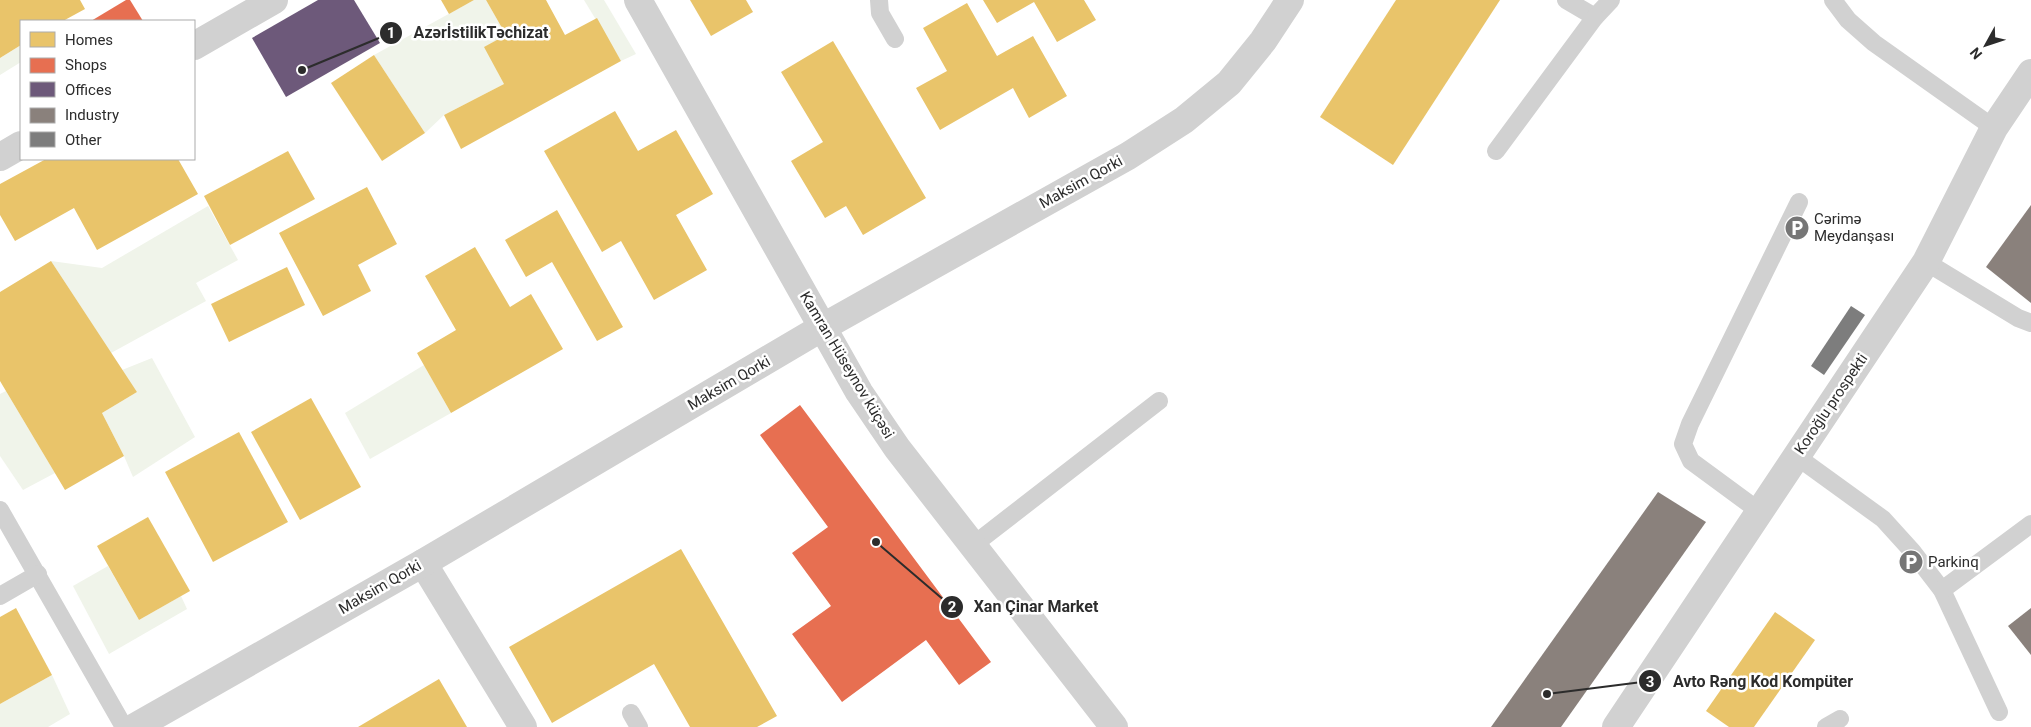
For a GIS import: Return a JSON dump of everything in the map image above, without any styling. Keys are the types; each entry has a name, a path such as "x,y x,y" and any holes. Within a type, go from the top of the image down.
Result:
{"street":[{"path":"195,45 274,0"},
{"name":"Kamran Hüseynov küçəsi","path":"638,0 859,392 892,440 972,546 1113,727"},
{"name":"Maksim Qorki","path":"135,727 423,563 823,327 1128,156 1184,120 1229,83 1263,41 1290,0"},
{"name":"Koroğlu prospekti","path":"1616,727 1926,262 1994,128 2031,73"},
{"path":"0,157 20,146"},
{"path":"423,563 523,727"}],"lane":[{"path":"879,0 880,13 895,39"},
{"path":"1566,0 1595,17"},
{"path":"1496,151 1595,17 1611,0"},
{"path":"1833,0 1848,20 1874,43 1994,128"},
{"path":"1759,511 1691,461 1683,444 1690,424 1799,202"},
{"path":"1926,262 2018,318 2031,323"},
{"path":"972,546 1159,401"},
{"path":"1796,456 1883,519 1912,551 1942,590 1999,712"},
{"path":"0,510 124,727"},
{"path":"1942,590 2031,524"},
{"path":"0,596 38,574"}],"shaded area":[{"path":"474,0 486,0 506,35 485,47 504,84 444,115 425,133 374,55"},
{"path":"584,0 604,0 636,54 621,61"},
{"path":"20,46 20,63 0,75 0,58"},
{"path":"208,206 238,260 196,283 206,301 111,353 51,261 102,268"},
{"path":"152,358 195,437 133,477 102,413 137,392 122,370"},
{"path":"424,365 451,413 370,459 345,413"},
{"path":"6,391 55,473 23,490 0,456 0,394"},
{"path":"108,566 139,620 181,596 187,609 109,654 73,586"},
{"path":"52,675 70,714 48,727 0,727 0,704"}],"building: Homes":[{"path":"0,0 80,0 85,9 65,20 20,20 20,46 0,58"},
{"path":"441,0 474,0 449,14"},
{"path":"486,0 546,0 565,35 597,18 621,61 461,149 444,115 504,84 484,47 506,35"},
{"path":"690,0 746,0 753,12 711,36"},
{"path":"983,0 1084,0 1096,20 1057,42 1034,2 997,23"},
{"path":"1396,0 1500,0 1393,165 1320,117"},
{"path":"967,3 997,56 1033,36 1067,96 1029,118 1013,88 940,130 916,88 947,71 923,28"},
{"path":"833,41 926,198 863,235 846,206 825,218 791,161 823,142 781,72"},
{"path":"374,55 425,133 382,161 331,83"},
{"path":"615,111 638,151 676,130 713,194 676,215 707,270 654,300 621,241 602,252 544,151"},
{"path":"288,151 315,199 230,245 204,196"},
{"path":"44,160 179,160 198,194 97,250 74,208 15,241 0,215 0,184"},
{"path":"367,187 397,244 358,265 371,291 323,316 279,233"},
{"path":"557,210 623,327 597,341 552,262 526,277 505,240"},
{"path":"475,247 510,307 531,294 563,349 451,413 417,353 456,330 425,276"},
{"path":"51,261 137,392 102,413 124,456 65,490 0,381 0,292"},
{"path":"287,267 305,305 229,342 211,304"},
{"path":"311,398 361,487 300,520 251,432"},
{"path":"239,432 288,522 213,562 165,472"},
{"path":"148,517 190,591 139,620 97,546"},
{"path":"681,549 777,716 757,727 690,727 654,664 552,723 509,647"},
{"path":"16,608 52,675 0,704 0,617"},
{"path":"1775,612 1815,640 1754,727 1729,727 1706,711"},
{"path":"439,679 467,727 358,727"}],"building: Shops":[{"path":"126,0 130,0 142,20 93,20"},
{"path":"800,405 991,662 959,685 926,640 842,702 792,634 831,606 792,553 828,527 760,435"}],"building: Offices":[{"path":"318,0 354,0 380,43 286,97 252,38"}],"building: Industry":[{"path":"2031,205 2031,303 1986,267"},
{"path":"1658,492 1706,522 1561,727 1491,727"},
{"path":"2031,608 2031,655 2008,626"}],"building: Other":[{"path":"1851,306 1865,315 1824,375 1811,366"}],"place":[{"name":"AzərİstilikTəchizat","path":"302,70"},
{"name":"Cərimə Meydanşası","path":"1797,228"},
{"name":"Xan Çinar Market","path":"876,542"},
{"name":"Parkinq","path":"1911,562"},
{"name":"Avto Rəng Kod Kompüter","path":"1547,694"}]}
